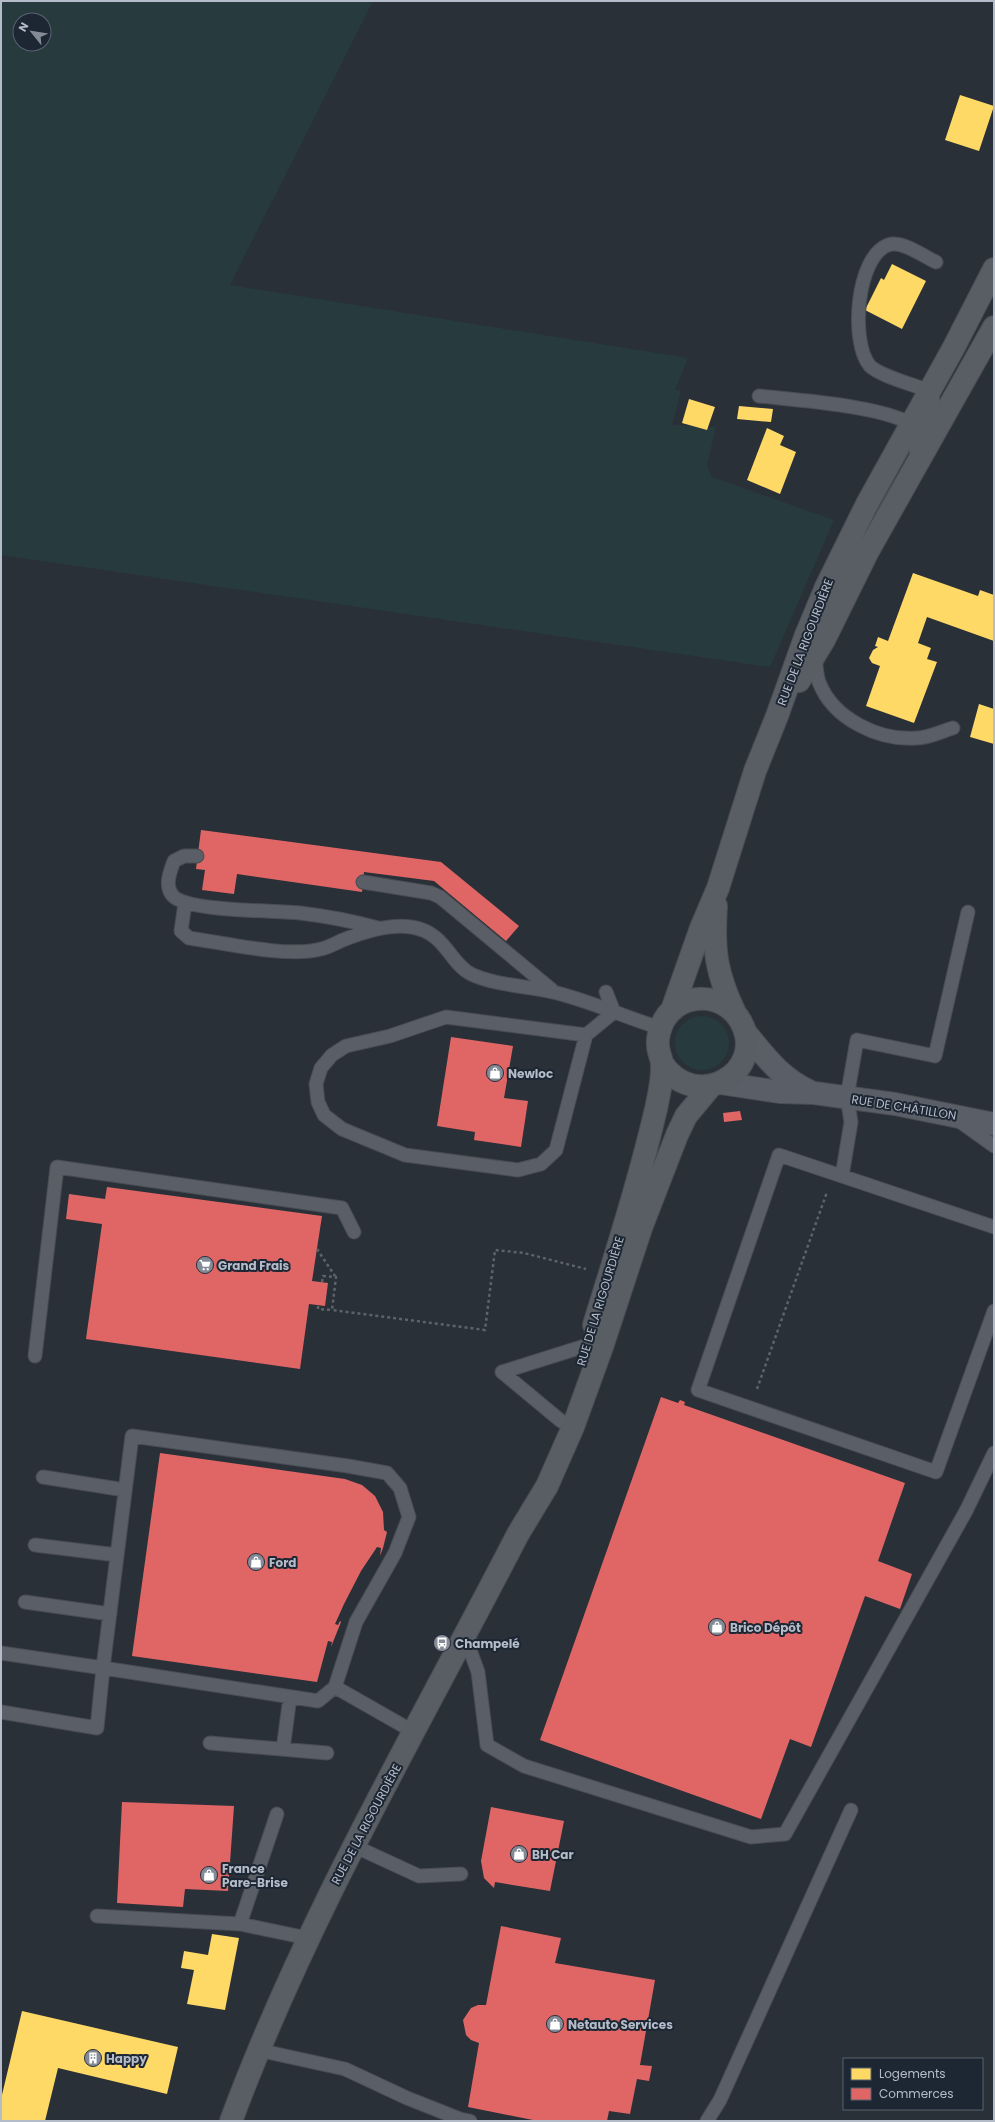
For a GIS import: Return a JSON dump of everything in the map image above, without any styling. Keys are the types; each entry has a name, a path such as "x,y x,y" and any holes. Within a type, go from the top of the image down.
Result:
{"street":[{"name":"RUE DE LA RIGOURDIÈRE","path":"672,1010 701,928 718,888 755,771 777,716 806,635 826,587 867,504 916,427 929,391 994,269"},
{"name":"RUE DE LA RIGOURDIÈRE","path":"777,716 815,655 868,552 994,327"},
{"name":"RUE DE LA RIGOURDIÈRE","path":"718,888 714,930 715,955 725,991 740,1023"},
{"path":"704,998 716,1000 740,1023 745,1052 742,1062 729,1078 716,1084 701,1087 683,1083 671,1074 662,1063 658,1046 660,1028 672,1010 681,1003 692,999 704,998"},
{"name":"RUE DE CHÂTILLON","path":"740,1023 773,1067 787,1079 814,1093"},
{"name":"RUE DE LA RIGOURDIÈRE","path":"518,1534 588,1345 656,1108 662,1063"},
{"name":"RUE DE LA RIGOURDIÈRE","path":"231,2121 258,2050 307,1938 518,1534 547,1486 573,1427 602,1347 641,1228 677,1135 686,1116 716,1084"},
{"name":"RUE DE CHÂTILLON","path":"716,1084 780,1092 814,1093 847,1097 946,1112 994,1124"}],"lane":[{"path":"929,391 872,367 863,357 858,309 863,282 871,264 878,252 887,245 895,244 904,246 936,262"},
{"path":"759,396 816,402 888,414 916,427"},
{"name":"RUE DE LA RIGOURDIÈRE","path":"907,481 916,427"},
{"name":"RUE DE LA RIGOURDIÈRE","path":"815,655 818,631 858,545 867,504"},
{"path":"815,655 819,682 833,704 854,722 885,736 918,738 953,728"},
{"path":"197,856 184,856 174,861 169,874 169,887 173,896 185,903 341,918 381,929"},
{"path":"363,882 431,893 440,897 554,992"},
{"path":"185,903 181,931 190,938 293,953 322,949 359,934 381,929 402,926 421,929 443,944 470,974 488,980 554,992 585,1000 660,1028"},
{"path":"837,1174 851,1122 847,1097 856,1040 935,1056 968,912"},
{"path":"606,992 614,1012"},
{"path":"586,1035 446,1016 390,1036 346,1046 332,1055 321,1068 316,1084 318,1102 324,1115 342,1129 405,1155 518,1170 541,1164 556,1150 586,1035 614,1012"},
{"path":"946,1112 994,1146"},
{"path":"994,1227 779,1156 698,1390 750,1406 936,1472 994,1311"},
{"path":"35,1356 57,1167 342,1208 354,1232"},
{"path":"561,1421 502,1372 588,1345"},
{"path":"1,1653 103,1668 188,1682 318,1701 335,1687 356,1622 395,1553 409,1517 400,1488 388,1473 348,1466 132,1436 103,1668 97,1728 1,1712"},
{"path":"465,1636 478,1672 487,1745 524,1766 751,1836 785,1834 966,1511 994,1453"},
{"path":"43,1477 125,1490"},
{"path":"35,1545 117,1555"},
{"path":"24,1602 110,1614"},
{"path":"335,1687 414,1732"},
{"path":"283,1749 290,1697"},
{"path":"210,1743 327,1753"},
{"path":"707,2121 720,2100 851,1810"},
{"path":"240,1924 277,1814"},
{"path":"354,1846 419,1876 461,1874"},
{"path":"98,1916 240,1924 307,1938"},
{"path":"258,2050 345,2069 407,2098 460,2119 470,2121"}],"path":[{"path":"750,1406 831,1182 837,1174"},
{"path":"317,1249 336,1277 332,1310"},
{"path":"318,1306 318,1309 486,1330 495,1250 524,1253 609,1274"},
{"path":"322,1282 324,1276 336,1277"}],"green space":[{"path":"1,1 373,1 230,285 688,358 675,390 681,391 672,425 716,427 707,465 712,477 834,520 770,667 1,555"},
{"path":"702,1016 712,1018 721,1024 727,1033 729,1043 727,1053 721,1062 712,1068 702,1070 692,1068 683,1062 677,1053 675,1043 677,1033 683,1024 692,1018"}],"building: Logements":[{"path":"960,95 994,106 979,151 945,140"},
{"path":"892,264 926,281 902,329 865,310 881,278 884,280"},
{"path":"689,399 715,407 707,430 682,423"},
{"path":"739,406 773,409 771,422 737,419"},
{"path":"767,428 784,436 780,445 796,452 780,494 747,480"},
{"path":"913,573 978,596 980,590 994,595 994,641 927,617 918,643 931,648 927,659 937,662 914,723 866,706 880,666 872,663 869,658 873,650 878,647 875,646 878,637 888,641"},
{"path":"979,704 994,709 994,744 970,737"},
{"path":"212,1934 239,1938 225,2010 187,2004 194,1970 181,1968 184,1951 208,1955"},
{"name":"Happy","path":"22,2011 178,2047 167,2094 58,2068 45,2121 1,2121 1,2099"}],"building: Commerces":[{"path":"201,830 441,862 519,926 506,941 434,881 364,872 362,892 237,874 234,894 202,890 205,870 196,869"},
{"path":"451,1037 513,1046 504,1098 528,1101 521,1147 474,1140 475,1132 437,1126"},
{"path":"740,1111 742,1120 724,1122 723,1113"},
{"name":"Grand Frais","path":"107,1187 322,1216 312,1281 328,1283 325,1306 309,1304 300,1369 86,1339 102,1224 66,1219 69,1194 105,1199"},
{"name":"Brico Dépôt","path":"661,1397 678,1403 680,1400 685,1402 684,1405 905,1483 878,1561 912,1574 900,1609 865,1596 811,1747 790,1739 761,1819 540,1740"},
{"name":"Ford","path":"160,1453 345,1479 362,1485 375,1496 383,1512 384,1530 387,1532 383,1548 380,1556 381,1548 377,1547 361,1571 344,1604 335,1624 338,1625 340,1621 341,1622 331,1647 332,1642 328,1641 317,1682 132,1656"},
{"path":"122,1802 234,1806 228,1891 185,1889 183,1907 117,1903"},
{"name":"BH Car","path":"491,1807 564,1821 550,1891 495,1882 494,1888 484,1878 481,1861"},
{"name":"Netauto Services","path":"501,1926 561,1938 555,1963 655,1980 640,2065 652,2066 649,2081 637,2079 630,2114 609,2111 607,2121 538,2121 468,2107 479,2043 471,2040 466,2035 463,2020 471,2008 478,2005 486,2005"}],"place":[{"name":"Newloc","path":"495,1073"},
{"name":"Grand Frais","path":"205,1265"},
{"name":"Ford","path":"256,1562"},
{"name":"Brico Dépôt","path":"717,1627"},
{"name":"Champelé","path":"442,1643"},
{"name":"BH Car","path":"519,1854"},
{"name":"France Pare-Brise","path":"209,1875"},
{"name":"Netauto Services","path":"555,2024"},
{"name":"Happy","path":"93,2058"}]}
